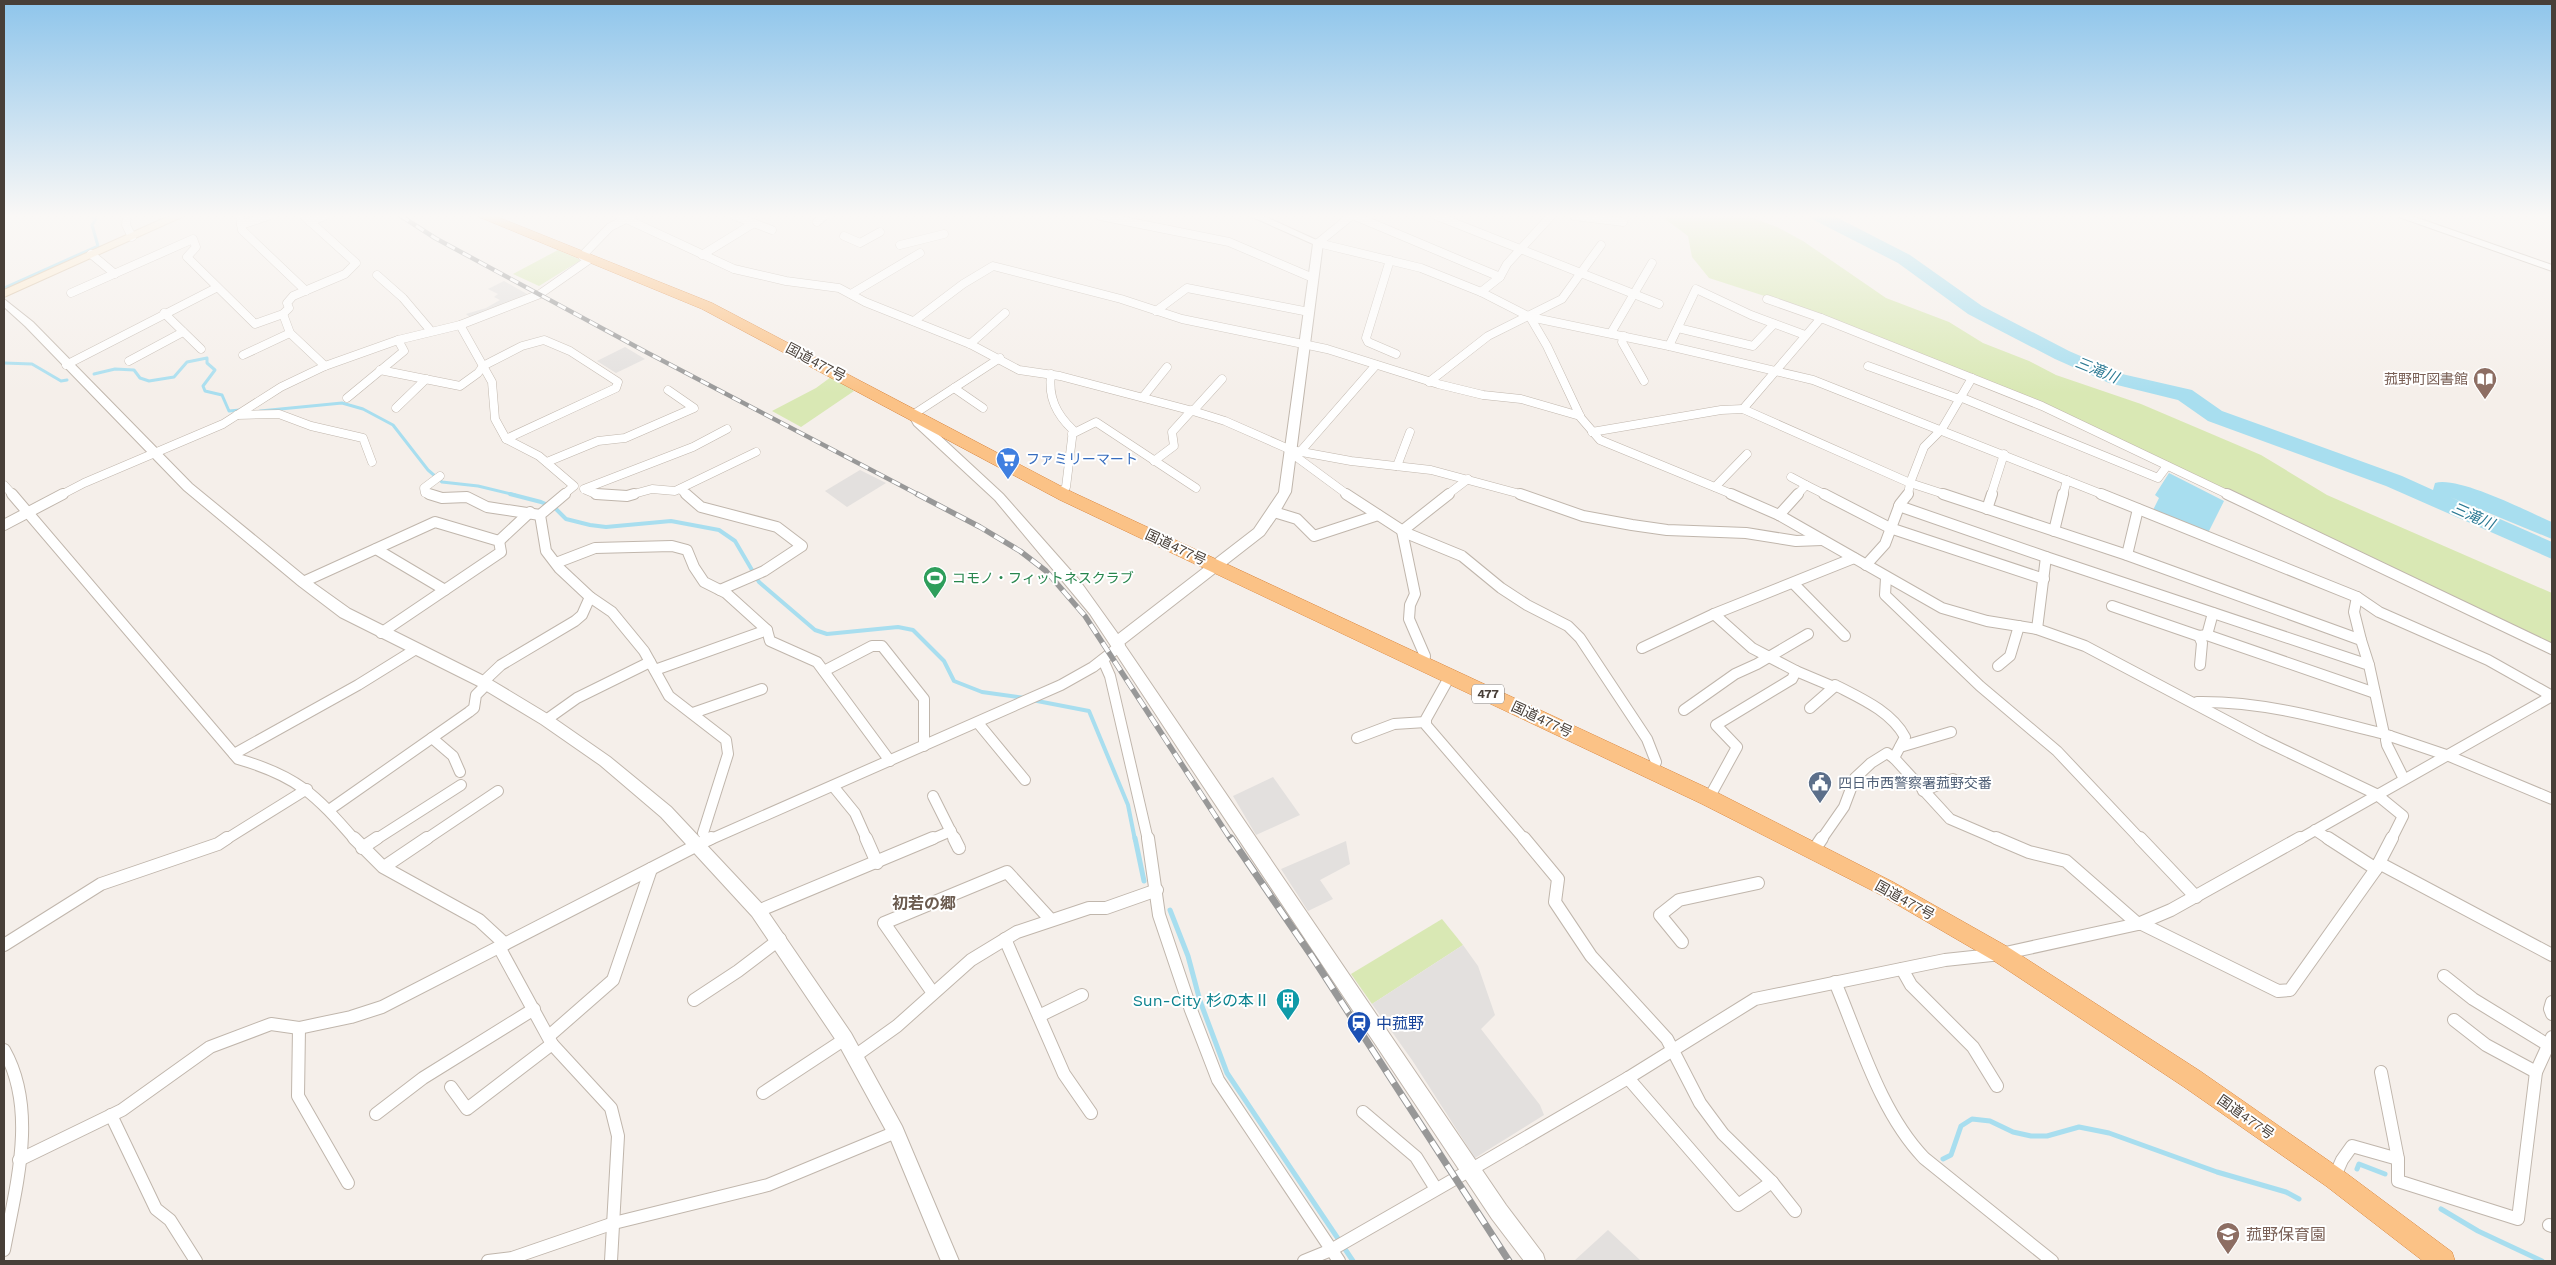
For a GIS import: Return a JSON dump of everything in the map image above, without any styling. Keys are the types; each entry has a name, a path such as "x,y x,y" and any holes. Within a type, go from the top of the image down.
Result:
{"highway":[{"name":"国道477号","path":"631,275 707,306 1060,493 1709,798 1886,888 2000,954 2192,1079 2334,1178 2443,1261"}],"main road":[{"path":"4,294 46,275"}],"street":[{"path":"71,293 112,275"},
{"path":"204,275 255,324 282,314 289,308 287,303 293,296 342,275"},
{"path":"289,275 306,291"},
{"path":"377,275 384,284 403,298 420,321 432,331"},
{"path":"4,525 84,483 156,454 238,414 281,387 325,366 398,340 460,325 540,294 564,275"},
{"path":"759,275 786,281 834,286 914,322 970,344 1026,372 1051,374 1192,410 1225,421 1294,452 1338,489 1378,515 1402,530 1462,556 1519,600 1568,626 1580,638 1648,739 1656,762 1651,771"},
{"path":"851,294 883,275"},
{"path":"914,322 963,284 978,275"},
{"path":"1029,275 1121,298 1182,320 1327,349 1429,382 1483,395 1532,402 1580,416"},
{"path":"19,1160 122,1110 210,1047 271,1024 299,1028 351,1017 382,1006 651,869 701,839 833,786 1022,704 1078,677 1103,660 1118,644 1259,532 1274,512 1285,492 1294,452 1313,278 1306,275"},
{"path":"1385,275 1366,338 1368,342 1396,354"},
{"path":"1304,1261 1334,1253 1352,1238 1628,1078 1755,999 1945,960 2000,954 2139,923 2196,897 2376,794 2449,756 2552,696 2488,660 2379,612 2357,597 1843,390 1775,371 1669,346 1530,317 1481,292 1439,275"},
{"path":"1429,382 1488,336 1530,317 1562,299 1580,275"},
{"path":"1586,275 1659,304"},
{"path":"1612,333 1632,293 1644,275"},
{"path":"1481,292 1500,276"},
{"path":"66,365 164,313 216,288"},
{"path":"1156,311 1188,288 1309,312"},
{"path":"1669,346 1696,289 1774,324 1805,335"},
{"path":"1767,299 1821,318 2042,406 2552,649"},
{"path":"4,302 29,324 66,365 188,487 303,582 345,613 381,633 485,683 546,720 637,786 666,812 701,839 780,939 845,1039 896,1132 950,1261"},
{"path":"164,313 201,349"},
{"path":"970,344 1005,313"},
{"path":"282,314 290,333 325,366"},
{"path":"1530,317 1547,346 1580,416 1592,432 1617,450 1714,487 1779,515 1886,578 1942,608 1969,617 2037,629 2085,646 2196,702 2263,740 2376,794 2403,816 2378,866 2290,990 2278,991 2139,923 2074,866 2050,856 2029,852 1961,825 1943,813 1887,752 1871,763 1855,778 1844,806 1814,850"},
{"path":"1743,409 1821,318"},
{"path":"1678,328 1753,346 1774,324"},
{"path":"460,325 492,382 496,419 506,439 547,462 574,486 598,495 627,496 652,489 675,491 756,452"},
{"path":"129,361 183,332"},
{"path":"243,355 290,333"},
{"path":"1624,336 1622,342 1644,381"},
{"path":"347,398 404,351 398,340"},
{"path":"380,370 460,386 478,373 483,366 531,343 543,340 559,345 618,382 616,388 506,439"},
{"path":"1000,358 914,414 918,422 999,497 1036,537 1075,584 1118,644 1196,764 1536,1261"},
{"path":"1294,452 1376,365"},
{"path":"1868,366 1960,398 2158,478 2167,466"},
{"path":"1143,397 1167,367"},
{"path":"1051,374 1050,392 1058,418 1072,430 1066,487 1060,493"},
{"path":"1866,565 1885,544 1899,506 1908,494 1910,483 1924,447 1942,429 1972,378"},
{"path":"396,408 426,379"},
{"path":"1154,461 1174,446 1172,432 1222,379"},
{"path":"954,388 983,408"},
{"path":"547,462 598,441 625,438 694,408 668,390"},
{"path":"1592,432 1721,410 1743,409 1910,483 2127,555 2361,640"},
{"path":"238,414 279,414 311,426 363,438 372,462"},
{"path":"1072,434 1096,422 1196,488"},
{"path":"586,490 693,447 727,429"},
{"path":"1397,466 1410,432"},
{"path":"1294,452 1430,470 1468,479 1583,516 1632,525 1667,530 1746,533 1796,541 1822,540"},
{"path":"1714,487 1747,454"},
{"path":"1986,509 2004,454"},
{"path":"440,476 424,488 427,495 442,498 467,497 487,507 539,513"},
{"path":"1791,478 1890,528 2044,579"},
{"path":"1402,530 1468,479"},
{"path":"2054,531 2067,480"},
{"path":"4,484 238,759 269,768 307,789 329,810 362,848 384,867 476,918 502,945 551,1040 611,1108 615,1115 618,1126 618,1141 611,1261"},
{"path":"1779,515 1806,485"},
{"path":"499,541 557,501 574,486"},
{"path":"680,489 701,508 778,527 802,546 764,571 720,590"},
{"path":"1899,506 2369,665"},
{"path":"2127,555 2138,508"},
{"path":"1274,512 1297,519 1314,536 1378,515"},
{"path":"539,513 546,551 556,564 590,597 612,612 653,666 669,696 726,740 728,746 722,777 701,839"},
{"path":"303,582 435,522 499,541"},
{"path":"1402,530 1412,568 1415,594 1410,605 1409,619 1425,656 1424,664"},
{"path":"381,633 501,552 499,541"},
{"path":"556,564 595,548 680,547 687,550 694,567 704,582 720,590 767,630 770,641 817,662 890,760"},
{"path":"376,549 445,590"},
{"path":"2037,629 2046,557"},
{"path":"1642,648 1714,614 1854,558"},
{"path":"1886,578 1885,595 1980,686 2057,751 2196,897"},
{"path":"1793,583 1845,636"},
{"path":"329,810 474,708 476,696 501,665 575,621 582,615 590,597"},
{"path":"2357,597 2354,612 2387,735 2387,745 2404,779"},
{"path":"2112,606 2375,693"},
{"path":"2200,665 2203,635 2213,613"},
{"path":"1714,614 1733,634 1766,659 1834,687 1836,685 1870,705 1897,725 1904,737 1894,758"},
{"path":"1998,666 2010,656 2018,626"},
{"path":"546,720 577,698 653,666 767,630"},
{"path":"1684,710 1735,674 1766,659 1808,634"},
{"path":"824,671 872,646 882,646 924,699 924,746"},
{"path":"234,754 416,650"},
{"path":"1103,660 1110,676 1138,789 1160,916 1190,1010 1218,1080 1334,1253"},
{"path":"1709,798 1737,748 1716,725 1792,679 1796,671"},
{"path":"1450,676 1426,725 1475,779 1558,879 1555,902 1591,956 1675,1049 1700,1103 1723,1134 1772,1182 1795,1211"},
{"path":"1810,708 1834,687"},
{"path":"693,713 762,690"},
{"path":"2196,702 2226,700 2314,716 2387,735 2449,756 2552,799"},
{"path":"1357,738 1394,724 1426,722"},
{"path":"978,723 989,739 1025,780"},
{"path":"1900,748 1951,732"},
{"path":"432,738 453,756 460,772"},
{"path":"1923,791 1952,779"},
{"path":"362,848 462,785"},
{"path":"833,786 855,813 876,863"},
{"path":"4,945 102,884 218,844 307,789"},
{"path":"384,867 498,791"},
{"path":"933,796 959,848"},
{"path":"2315,830 2378,866 2552,955"},
{"path":"758,911 951,831"},
{"path":"451,1087 467,1109 551,1040 613,980 651,869"},
{"path":"933,993 884,923 1006,872 1051,920"},
{"path":"1682,942 1660,915 1679,900 1758,883"},
{"path":"855,1056 897,1026 972,960 1005,939 1051,920 1089,908 1106,908 1157,890"},
{"path":"694,1000 738,971 780,939"},
{"path":"1005,939 1064,1074 1091,1113"},
{"path":"1902,969 1911,986 1973,1047 1997,1086"},
{"path":"2381,1072 2398,1159 2398,1181 2518,1220 2536,1072 2550,1041 2473,999 2444,976"},
{"path":"1835,982 1888,1108 1906,1139 1924,1158 2052,1261"},
{"path":"1039,1016 1082,995"},
{"path":"2552,1002 2550,1010 2552,1014"},
{"path":"376,1114 422,1078 534,1009"},
{"path":"2454,1020 2486,1045 2536,1072"},
{"path":"299,1028 298,1096 348,1183"},
{"path":"763,1093 845,1039"},
{"path":"4,1050 12,1060 21,1087 19,1160 4,1250"},
{"path":"1628,1078 1738,1206 1772,1182"},
{"path":"1363,1112 1416,1157 1436,1190"},
{"path":"111,1115 156,1209 170,1220 196,1261"},
{"path":"488,1261 512,1258 614,1223 768,1185 896,1132"},
{"path":"2334,1178 2342,1160 2352,1146 2398,1159"}],"green space":[{"path":"515,275 557,275 539,286"},
{"path":"1707,275 1853,275 1886,298 1949,322 1983,343 2029,361 2056,375 2141,404 2261,455 2327,495 2552,593 2552,645 2046,404 1814,312 1709,278"},
{"path":"831,377 854,391 801,427 772,411 816,388"},
{"path":"1442,919 1463,945 1372,1004 1351,974"}],"shaded area":[{"path":"504,281 527,294 472,319 466,314 486,308 500,300 494,297 498,294 488,289"},
{"path":"625,347 645,359 616,373 597,361"},
{"path":"860,470 886,483 847,507 825,491"},
{"path":"1273,777 1300,815 1256,835 1233,796"},
{"path":"1346,841 1350,864 1320,880 1333,899 1308,911 1281,869"},
{"path":"1463,945 1478,966 1495,1015 1481,1029 1540,1105 1544,1115 1475,1158 1412,1060 1372,1004"},
{"path":"1608,1230 1641,1261 1574,1261"}],"water":[{"path":"2169,473 2224,501 2208,533 2153,510 2159,498 2155,495"}],"waterway":[{"path":"4,288 33,275"},
{"name":"三滝川","path":"1926,275 1975,310 2062,355 2116,379 2185,395 2215,416 2394,481 2552,551"},
{"path":"94,374 115,369 134,370 140,378 149,381 174,377 187,362 207,358 207,363 215,370 203,386 205,391 222,395 229,411 240,410"},
{"path":"4,363 32,364 61,381 67,380"},
{"path":"260,411 342,403 363,409 393,425 428,470 442,482 478,486 515,495"},
{"name":"三滝川","path":"2443,488 2460,492 2552,531"},
{"path":"510,494 541,502 555,508 566,519 590,525 606,527 671,521 719,530 735,541 759,582 815,630 827,634 898,627 913,630 944,661 954,681 982,692 1025,698"},
{"path":"1032,700 1089,711 1128,805 1135,840"},
{"path":"1135,838 1144,881"},
{"path":"1170,910 1188,956 1200,1001 1227,1073 1353,1261"},
{"path":"1943,1159 1951,1155 1961,1126 1972,1119 1990,1121 2013,1132 2031,1136 2047,1136 2079,1127 2109,1133 2217,1172 2286,1192 2299,1199"},
{"path":"2357,1169 2359,1164 2385,1174"},
{"path":"2441,1209 2478,1231 2542,1261"}],"railway":[{"path":"504,275 919,495"},
{"path":"917,494 980,527 1020,551 1046,571 1085,616 1231,840"},
{"path":"1231,838 1313,958 1509,1261"}],"place":[{"name":"菰野町図書館","path":"2485,400"},
{"name":"ファミリーマート","path":"1008,480"},
{"name":"コモノ・フィットネスクラブ","path":"935,599"},
{"name":"四日市西警察署菰野交番","path":"1820,804"},
{"name":"Sun-City 杉の本Ⅱ","path":"1288,1021"},
{"name":"中菰野","path":"1359,1044"},
{"name":"菰野保育園","path":"2228,1255"}],"district":[{"name":"初若の郷","path":"924,903"}]}
